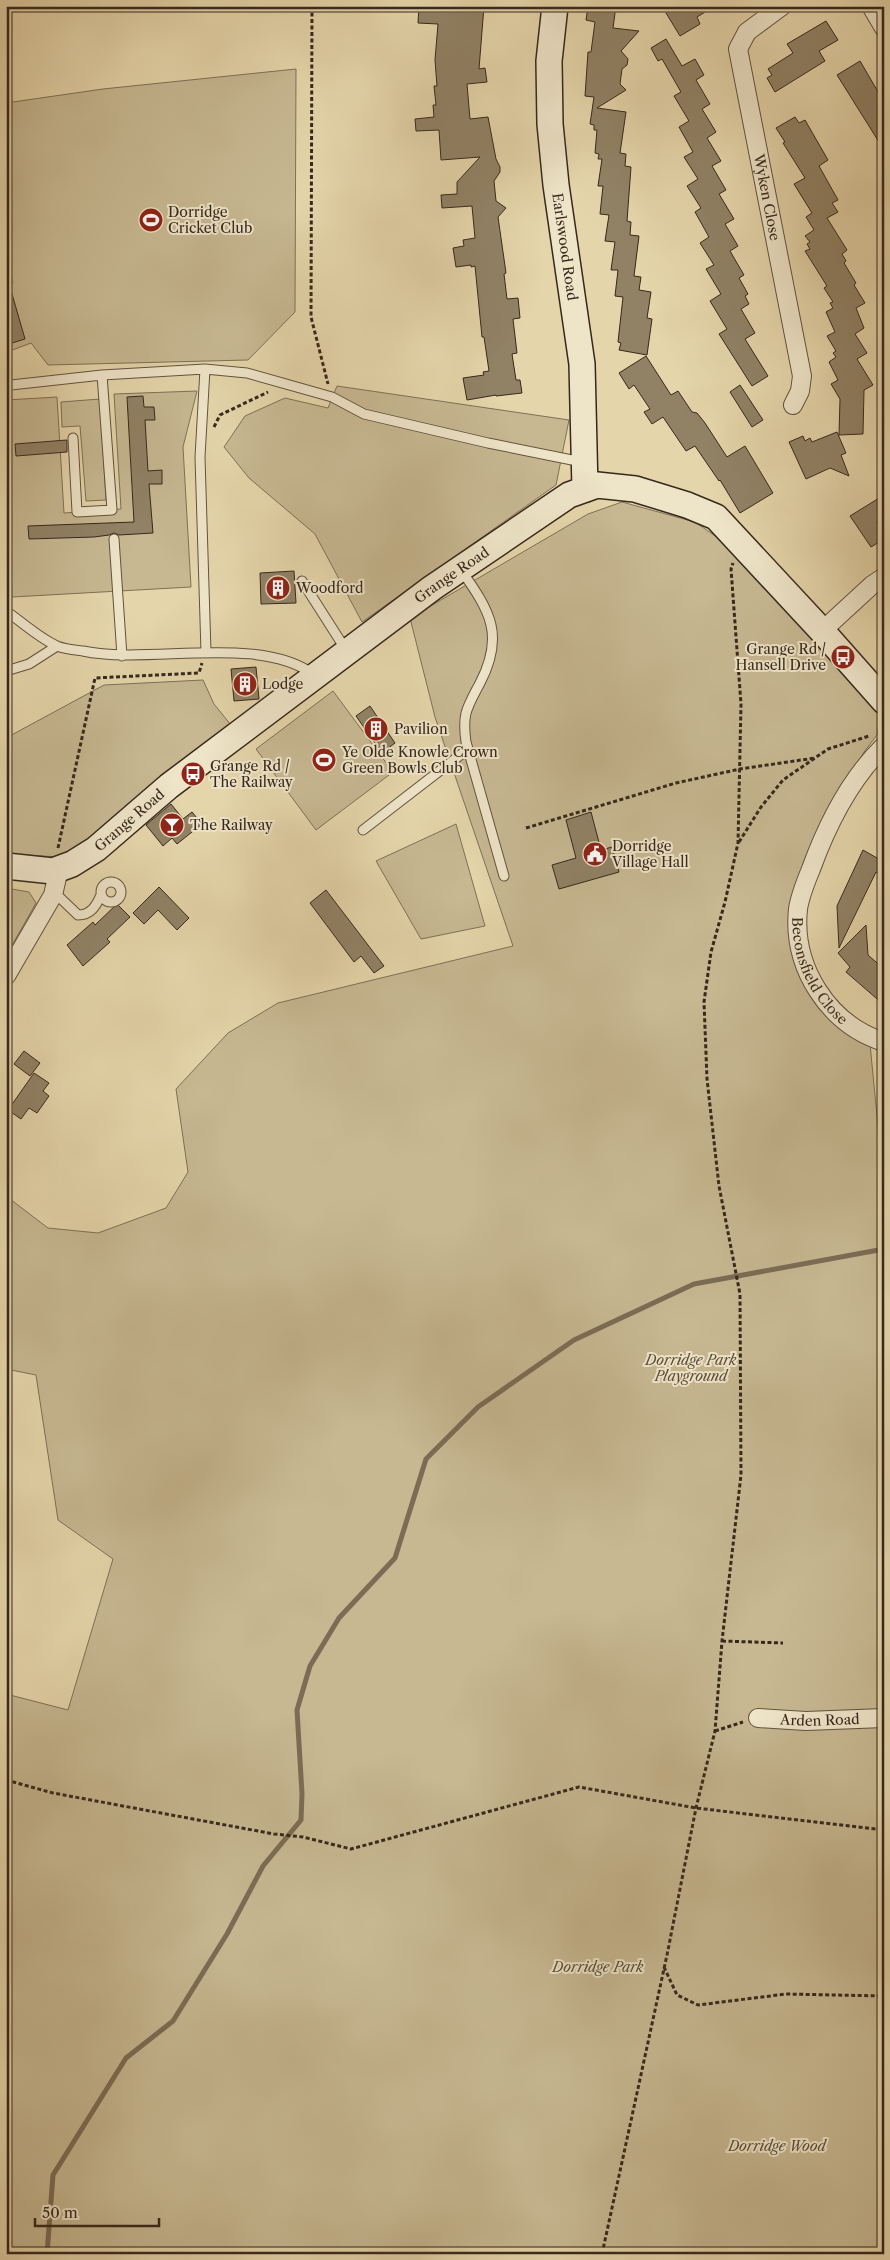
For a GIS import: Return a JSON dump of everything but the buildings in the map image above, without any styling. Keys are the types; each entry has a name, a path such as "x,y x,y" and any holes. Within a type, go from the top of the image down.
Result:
{"main road":[{"name":"Earlswood Road","path":"555,6 549,61 550,124 556,185 582,364 585,489"},
{"name":"Grange Road","path":"55,877 108,840 169,786 432,588 569,495 597,485 635,489 687,505 716,517 884,700"},
{"path":"6,866 55,877"}],"street":[{"name":"Wyken Close","path":"782,6 747,32 738,49 802,376 800,390 793,405"},
{"path":"871,6 884,28"},
{"path":"822,631 872,585 884,577"},
{"name":"Beconsfield Close","path":"877,741 867,762 822,839 798,909 800,947 805,968 813,986 829,1006 849,1024 884,1042"},
{"path":"6,976 55,877"},
{"name":"Arden Road","path":"758,1718 806,1721 884,1718"}],"lane":[{"path":"205,369 200,457 206,652"},
{"path":"6,388 11,385 102,375 205,369 247,373 332,397 364,414 585,463"},
{"path":"73,438 77,512 112,514 102,375"},
{"path":"114,539 122,656"},
{"path":"461,570 488,610 494,640 490,662 468,706 463,722 468,749 504,876"},
{"path":"302,581 347,652"},
{"path":"8,615 57,646 99,655 122,656 206,652 268,657 295,665 315,676"},
{"path":"6,671 29,664 57,646"},
{"path":"363,830 468,749"},
{"path":"55,877 78,915 89,913 96,906 102,895"}],"path":[{"path":"312,6 310,317 332,397"},
{"path":"200,457 220,415 272,390"},
{"path":"602,2254 696,1808 715,1731 722,1641 741,1475 740,1294 719,1186 707,1079 704,1002 711,952 726,902 738,843 741,704 731,569 739,542"},
{"path":"55,877 95,678 199,673 206,652"},
{"path":"738,843 760,807 783,780 828,749 877,741"},
{"path":"526,828 676,783 740,769 815,758"},
{"path":"722,1641 783,1644"},
{"path":"715,1731 758,1718"},
{"path":"6,1780 53,1792 274,1834 303,1837 352,1849 579,1787 696,1808 884,1830"},
{"path":"664,1966 676,1995 698,2005 786,1994 884,1996"}],"green space":[{"name":"Dorridge Cricket Club","path":"296,69 295,312 248,360 48,365 31,343 7,352 6,286 13,283 11,275 6,275 6,103 103,89"},
{"path":"337,386 569,420 556,485 362,622 315,534 249,478 224,447 245,416 285,398 328,408"},
{"path":"197,391 183,447 191,587 12,597 6,455 6,400 57,397 64,513 121,509 114,394"},
{"path":"100,399 106,500 86,501 80,426 62,427 61,402"},
{"path":"622,502 695,522 721,540 882,709 877,735 864,752 822,823 794,955 870,1044 884,1188 884,1503 879,1725 884,1725 884,2254 6,2254 6,1694 68,1710 113,1559 58,1520 36,1375 6,1369 6,1196 48,1228 98,1233 166,1208 188,1172 176,1089 228,1033 278,1003 513,946 435,717 410,618 588,514"},
{"path":"203,680 214,704 231,725 105,830 60,857 6,854 6,738 104,685"},
{"name":"Ye Olde Knowle Crown Green Bowls Club","path":"333,691 393,772 316,830 256,749"},
{"path":"456,824 485,926 421,939 376,861"},
{"path":"6,888 29,892 36,903 6,956"}],"waterway":[{"path":"47,2254 53,2175 126,2058 173,2021 227,1934 263,1866 301,1820 302,1794 297,1710 310,1666 339,1618 395,1558 426,1459 478,1407 574,1340 694,1284 884,1249"}],"place":[{"name":"Dorridge Cricket Club","path":"151,220"},
{"name":"Woodford","path":"278,588"},
{"name":"Grange Rd / Hansell Drive","path":"843,657"},
{"name":"Lodge","path":"245,684"},
{"name":"Pavilion","path":"376,729"},
{"name":"Ye Olde Knowle Crown Green Bowls Club","path":"324,760"},
{"name":"Grange Rd / The Railway","path":"193,774"},
{"name":"The Railway","path":"172,825"},
{"name":"Dorridge Village Hall","path":"595,854"}],"park label":[{"name":"Dorridge Park Playground","path":"691,1368"},
{"name":"Dorridge Park","path":"598,1967"},
{"name":"Dorridge Wood","path":"777,2146"}]}
